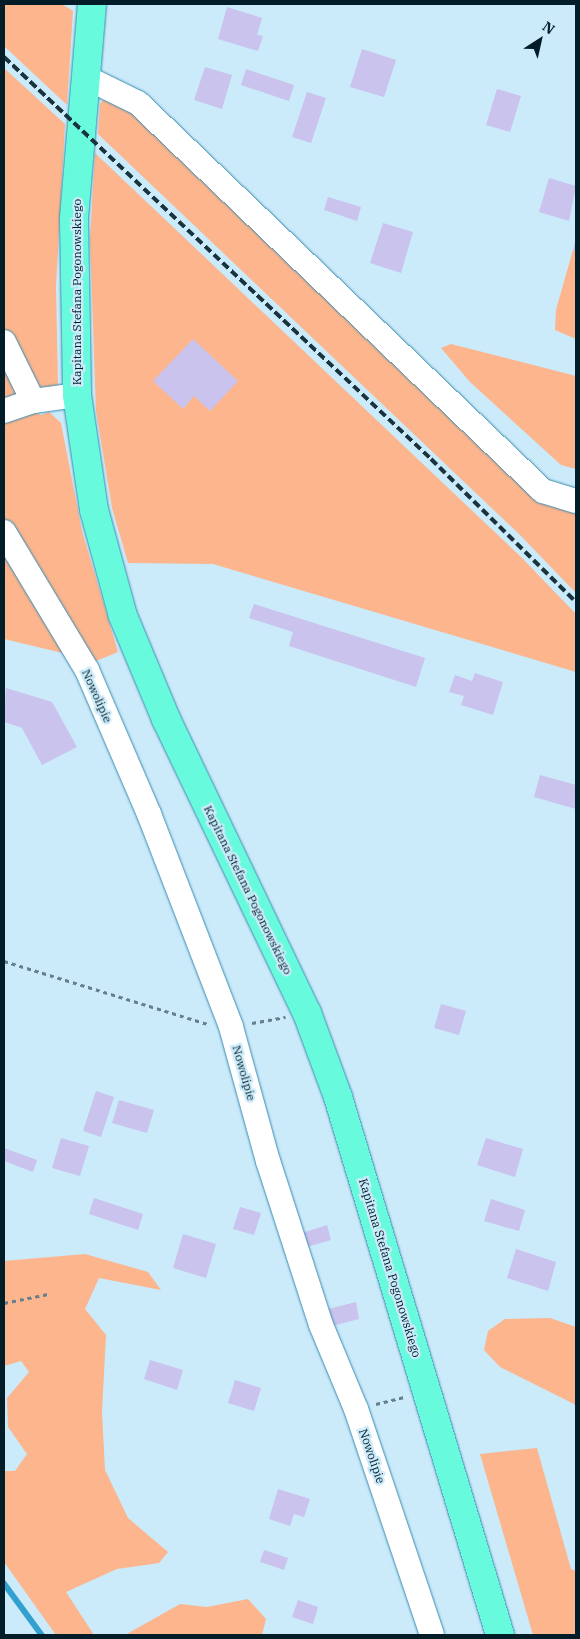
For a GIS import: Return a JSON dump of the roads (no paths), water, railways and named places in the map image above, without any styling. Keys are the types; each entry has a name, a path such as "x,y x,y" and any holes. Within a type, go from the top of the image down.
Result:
{"main road":[{"name":"Kapitana Stefana Pogonowskiego","path":"92,4 74,218 77,395 94,510 123,616 166,720 307,1013 338,1097 500,1635"}],"street":[{"path":"86,77 138,103 543,491 576,501"},
{"path":"4,342 33,402"},
{"path":"4,411 33,402 77,395"},
{"name":"Nowolipie","path":"4,532 86,670 149,814 231,1027 268,1161 321,1325 356,1409 432,1635"}],"waterway":[{"path":"4,1583 42,1635"}],"railway":[{"path":"4,57 431,459 576,602"}]}
